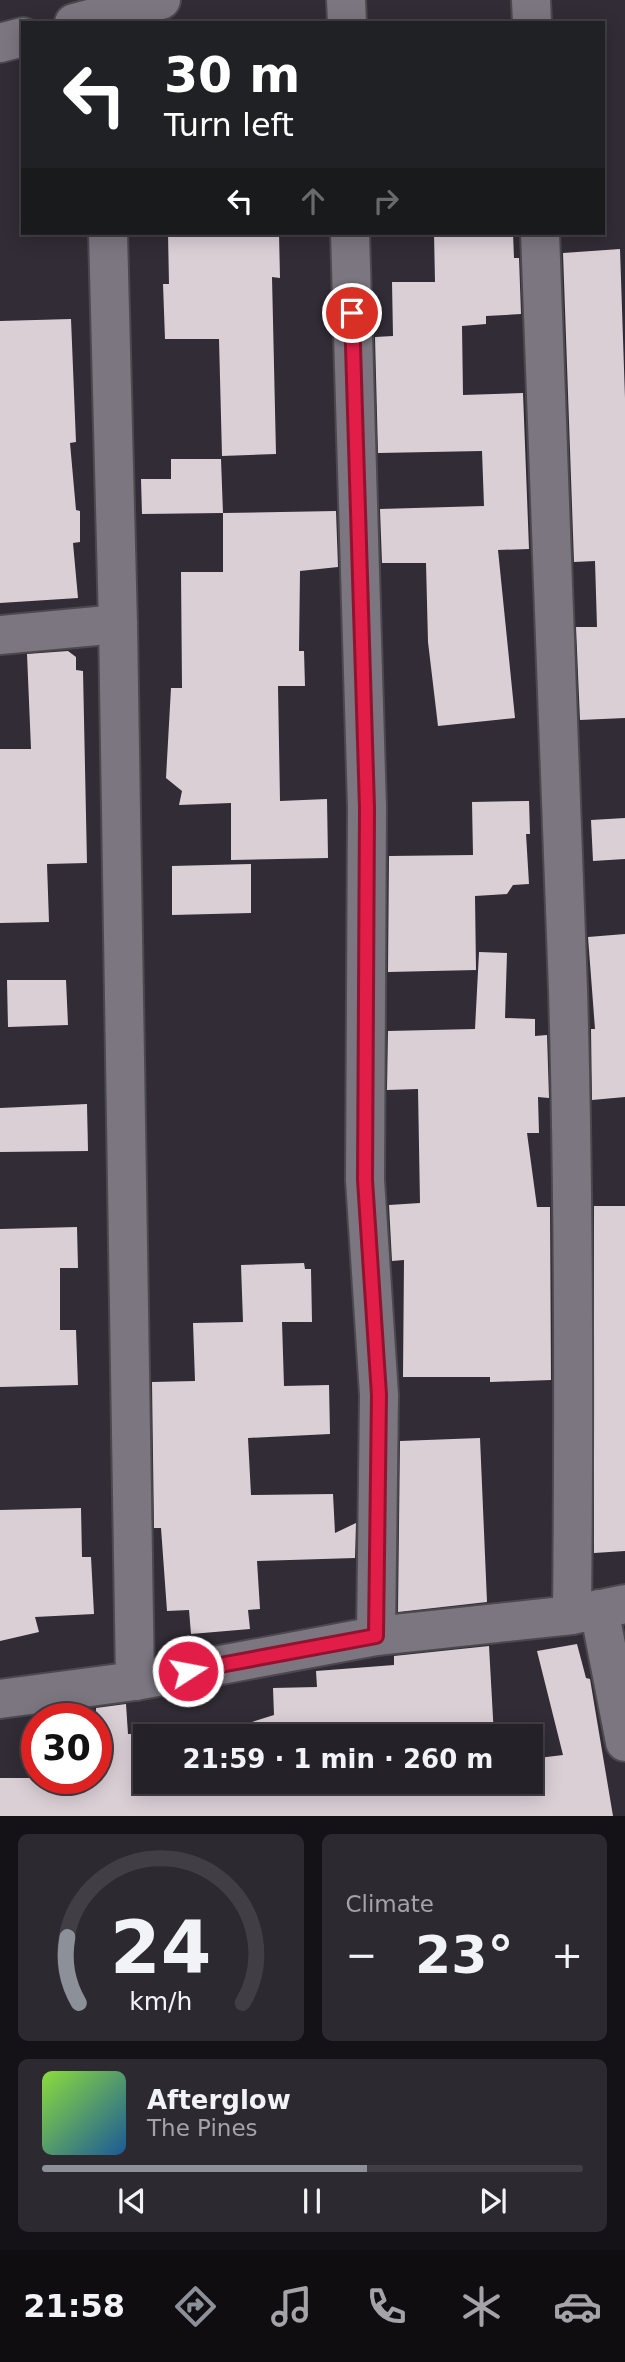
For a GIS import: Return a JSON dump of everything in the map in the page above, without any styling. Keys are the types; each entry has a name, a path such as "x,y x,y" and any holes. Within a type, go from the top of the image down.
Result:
{"street":[{"path":"94,20 161,0"},
{"path":"346,0 347,21"},
{"path":"531,0 532,21"},
{"path":"0,43 21,38"},
{"path":"108,235 118,624 135,1681"},
{"path":"349,235 367,808 365,1180 379,1395 376,1636"},
{"path":"540,235 546,462 568,995 574,1426 599,1609 625,1742"},
{"path":"0,635 118,624"},
{"path":"0,1699 135,1681 376,1636 599,1609"}],"building":[{"path":"168,235 279,235 280,278 272,277 276,454 222,456 219,339 165,339 163,284 169,284"},
{"path":"434,235 513,235 514,258 519,258 521,314 486,316 486,324 462,326 463,395 523,393 529,549 498,550 515,718 438,726 428,642 426,563 382,563 380,509 484,506 482,451 378,453 375,337 393,336 392,282 435,282"},
{"path":"620,249 625,398 625,718 580,720 576,627 597,627 595,561 574,562 563,253"},
{"path":"71,319 76,442 70,443 76,510 80,511 80,542 73,543 78,598 0,603 0,321"},
{"path":"171,459 221,459 223,513 142,514 141,479 171,479"},
{"path":"336,511 338,567 300,571 299,651 304,651 305,686 278,686 280,801 327,799 328,858 231,860 231,803 179,805 182,791 166,778 171,688 182,688 181,572 223,572 223,513"},
{"path":"68,651 76,657 76,670 83,671 87,863 47,864 49,922 0,923 0,749 31,749 27,654"},
{"path":"529,801 530,834 526,834 529,884 513,885 507,894 475,896 476,970 388,972 389,856 473,855 472,802"},
{"path":"625,818 625,859 593,861 591,820"},
{"path":"251,864 251,913 172,915 172,866"},
{"path":"625,934 625,1097 592,1100 591,1029 595,1029 588,937"},
{"path":"479,952 507,953 505,1018 535,1019 535,1036 547,1035 549,1098 538,1097 539,1133 527,1133 537,1207 550,1207 551,1380 490,1382 490,1377 403,1377 404,1260 392,1261 389,1205 420,1203 418,1089 387,1090 388,1031 475,1029"},
{"path":"7,980 66,980 68,1025 8,1027"},
{"path":"87,1104 88,1151 0,1152 0,1108"},
{"path":"594,1206 625,1206 625,1551 594,1553"},
{"path":"77,1227 78,1268 60,1268 60,1330 76,1330 78,1385 0,1387 0,1229"},
{"path":"304,1263 305,1269 311,1269 312,1322 282,1322 284,1386 329,1385 330,1434 248,1438 251,1495 333,1494 335,1533 356,1523 355,1558 257,1561 260,1609 248,1610 250,1629 191,1634 189,1610 167,1611 161,1528 154,1528 152,1382 195,1381 193,1323 243,1322 241,1265"},
{"path":"480,1438 487,1602 398,1612 400,1441"},
{"path":"81,1508 82,1557 91,1557 94,1614 35,1617 39,1632 0,1641 0,1510"},
{"path":"577,1644 586,1678 590,1679 613,1816 0,1816 0,1778 21,1778 21,1794 112,1794 112,1706 126,1704 128,1734 133,1734 133,1794 543,1794 543,1757 563,1755 537,1651"},
{"path":"489,1646 493,1724 245,1724 274,1715 273,1688 317,1687 316,1671 394,1665 394,1656"}],"route":[{"path":"188,1671 376,1636 379,1395 365,1180 367,808 352,313"}]}
